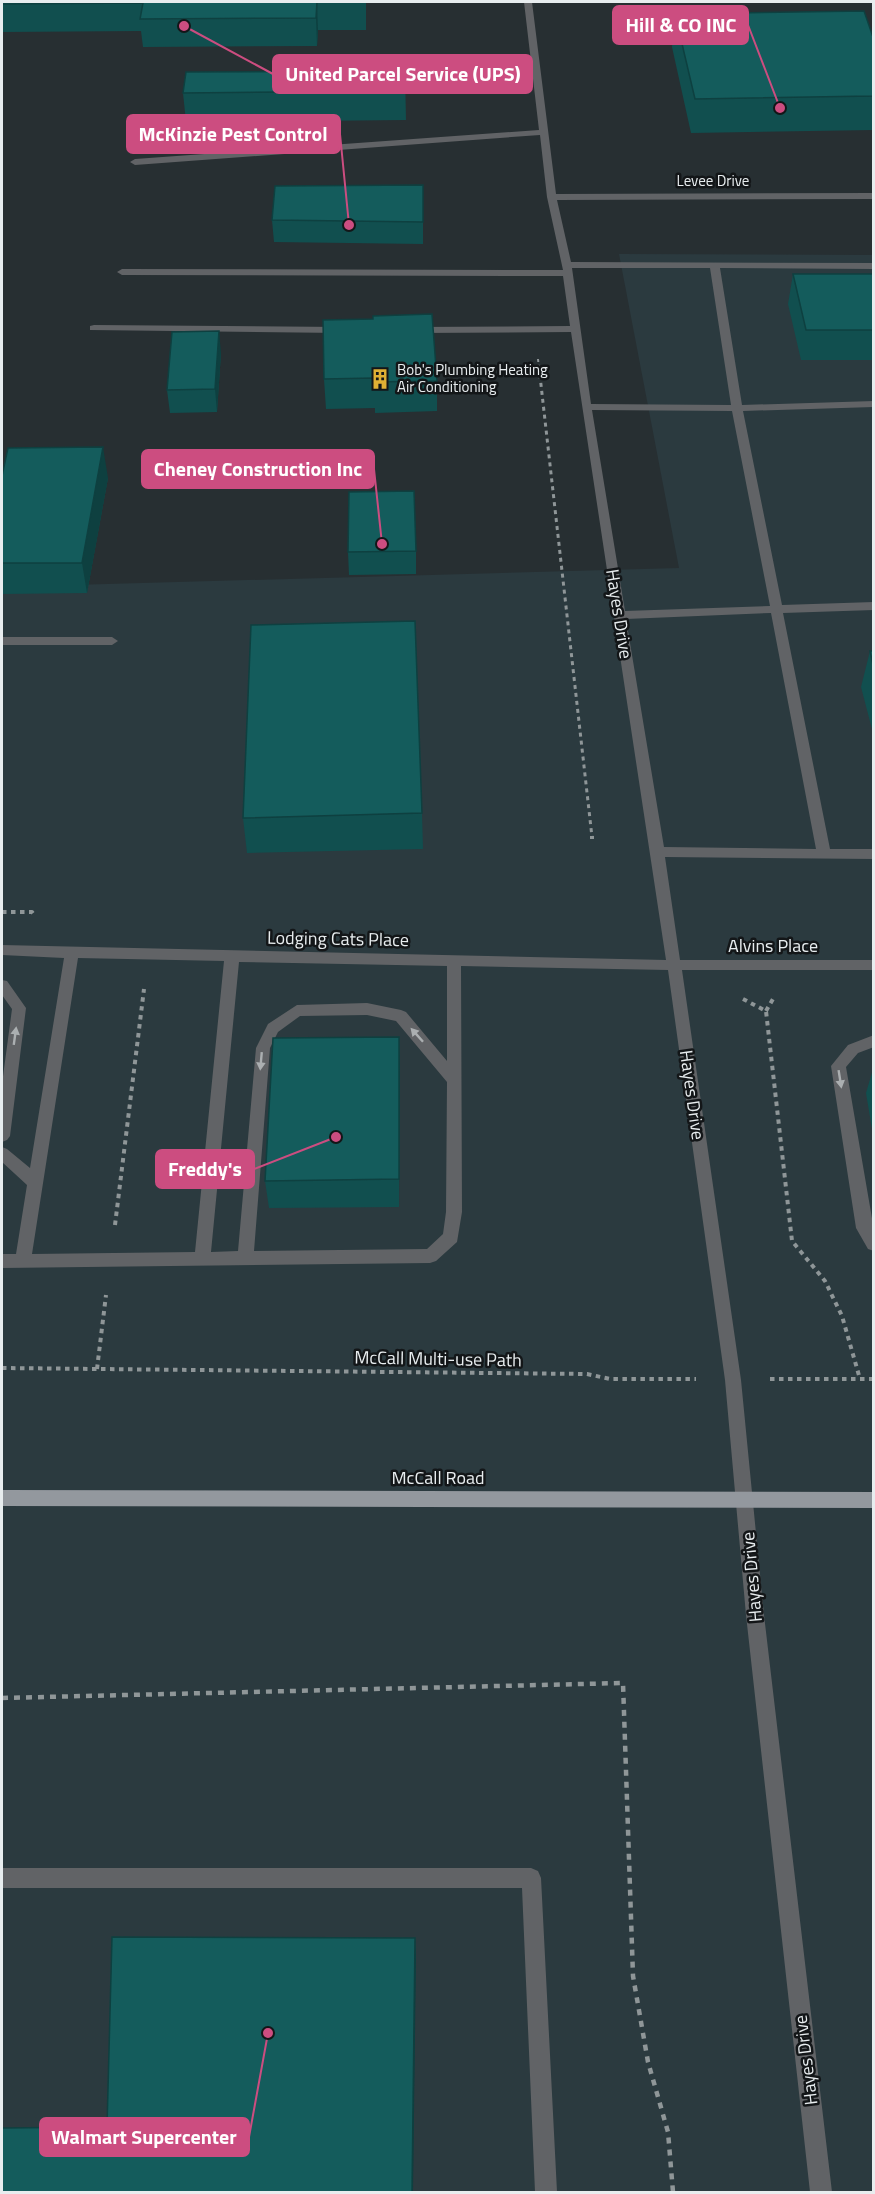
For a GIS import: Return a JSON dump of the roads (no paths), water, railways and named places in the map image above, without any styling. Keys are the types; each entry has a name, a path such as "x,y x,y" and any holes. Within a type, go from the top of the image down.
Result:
{"main road":[{"name":"McCall Road","path":"2,1498 873,1500"}],"street":[{"name":"Hayes Drive","path":"528,2 552,197 568,269 586,407 658,852 733,1380 755,1615 822,2193"},
{"path":"135,162 544,132"},
{"name":"Levee Drive","path":"552,197 873,196"},
{"path":"715,266 737,408 824,854"},
{"path":"122,272 873,266"},
{"path":"94,328 356,330"},
{"path":"404,330 576,329"},
{"path":"586,407 737,408 873,404"},
{"path":"619,615 873,606"},
{"path":"2,641 112,641"},
{"path":"658,852 873,854"},
{"name":"Lodging Cats Place","path":"2,950 673,965"},
{"path":"23,1260 72,953"},
{"path":"202,1259 232,956"},
{"path":"2,1261 430,1256 451,1237 454,1212 454,961"},
{"name":"Alvins Place","path":"673,965 873,965"},
{"path":"2,985 19,1008 2,1136"},
{"path":"245,1258 262,1048 273,1028 297,1011 367,1010 401,1016 454,1080"},
{"path":"873,1041 853,1049 838,1066 864,1228 873,1244"},
{"path":"2,1153 36,1183"},
{"path":"2,1878 531,1878 546,2193"}],"place":[{"name":"United Parcel Service (UPS)","path":"184,26"},
{"name":"Hill & CO INC","path":"780,108"},
{"name":"McKinzie Pest Control","path":"349,225"},
{"name":"Bob's Plumbing Heating Air Conditioning","path":"380,379"},
{"name":"Cheney Construction Inc","path":"382,544"},
{"name":"Freddy's","path":"336,1137"},
{"name":"Walmart Supercenter","path":"268,2033"}]}
